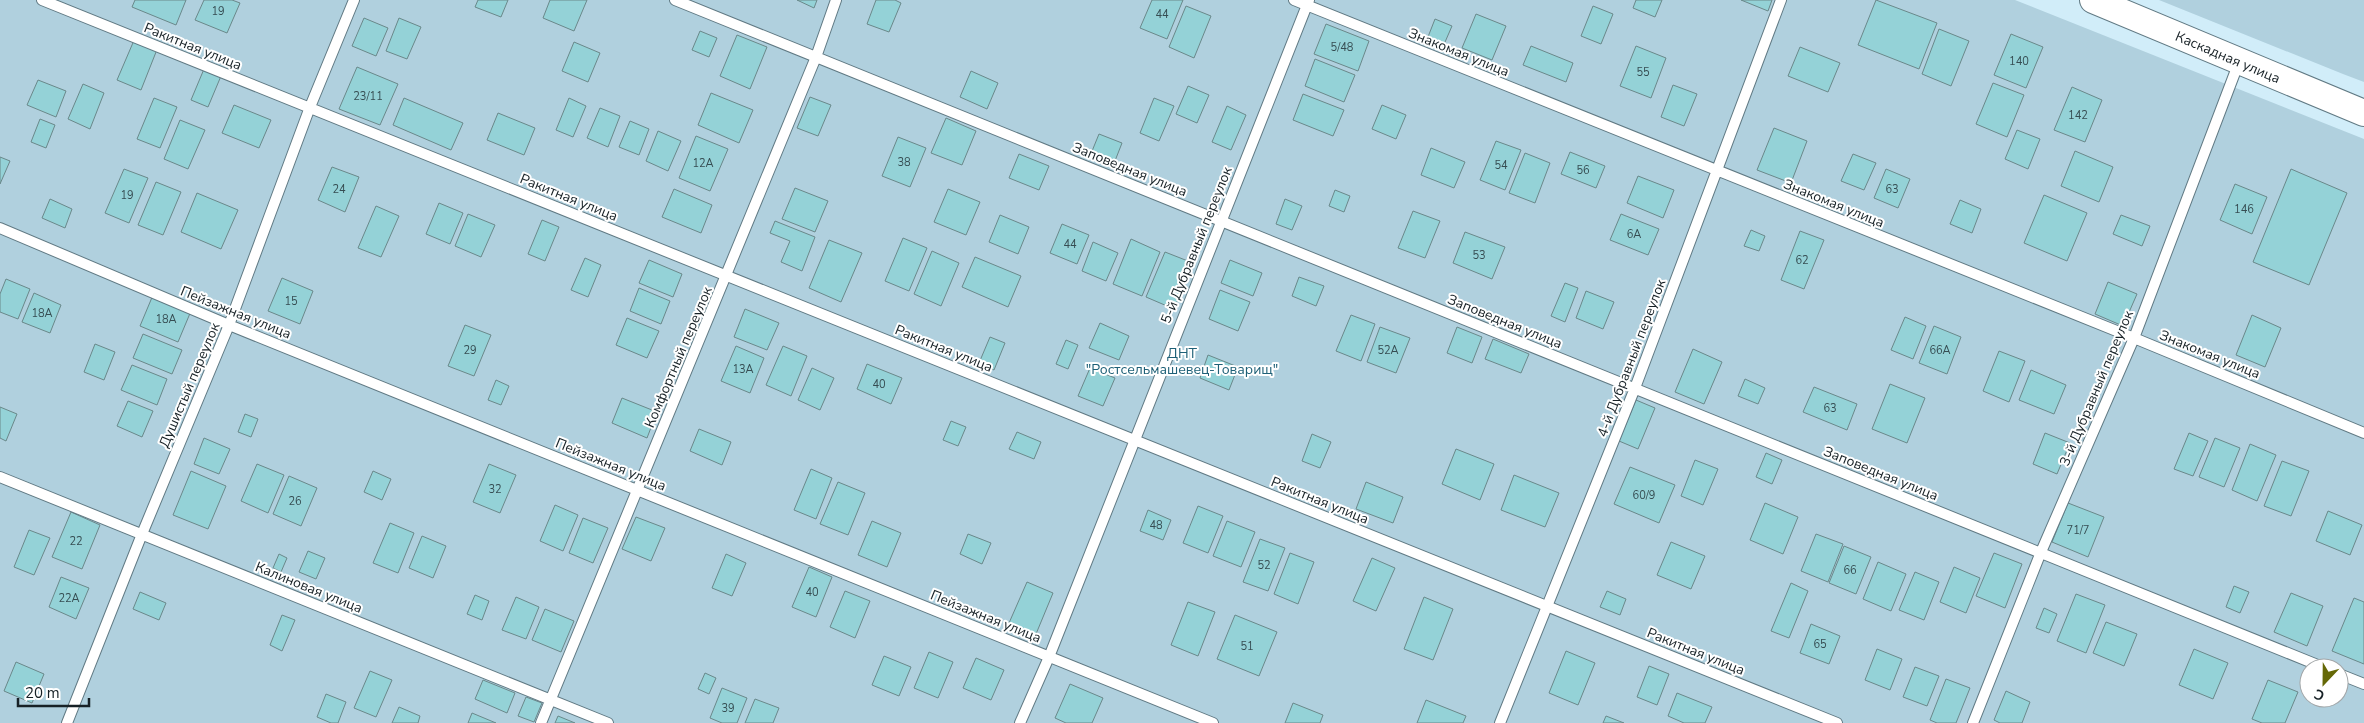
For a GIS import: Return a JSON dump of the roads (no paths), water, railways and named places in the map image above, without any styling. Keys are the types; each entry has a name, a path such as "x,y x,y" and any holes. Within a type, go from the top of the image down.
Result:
{"street":[{"name":"Каскадная улица","path":"2093,0 2364,113"}],"lane":[{"name":"Ракитная улица","path":"42,0 1837,723"},
{"name":"Душистый переулок","path":"67,723 142,534 229,324 310,107 354,0"},
{"name":"Заповедная улица","path":"675,0 2301,658"},
{"name":"Комфортный переулок","path":"541,723 816,57 836,0"},
{"name":"Знакомая улица","path":"1294,0 1308,2 1718,172 2134,338 2364,433"},
{"name":"4-й Дубравный переулок","path":"1500,723 1635,388 1782,0"},
{"name":"5-й Дубравный переулок","path":"1020,723 1048,657 1308,2"},
{"name":"3-й Дубравный переулок","path":"1974,723 2041,552 2134,338 2239,62"},
{"name":"Пейзажная улица","path":"0,228 229,324 1212,723"},
{"name":"Калиновая улица","path":"0,477 608,723"},
{"path":"2349,678 2364,684"}],"park label":[{"name":"ДНТ \"Ростсельмашевец-Товарищ\"","path":"1182,362"}]}
